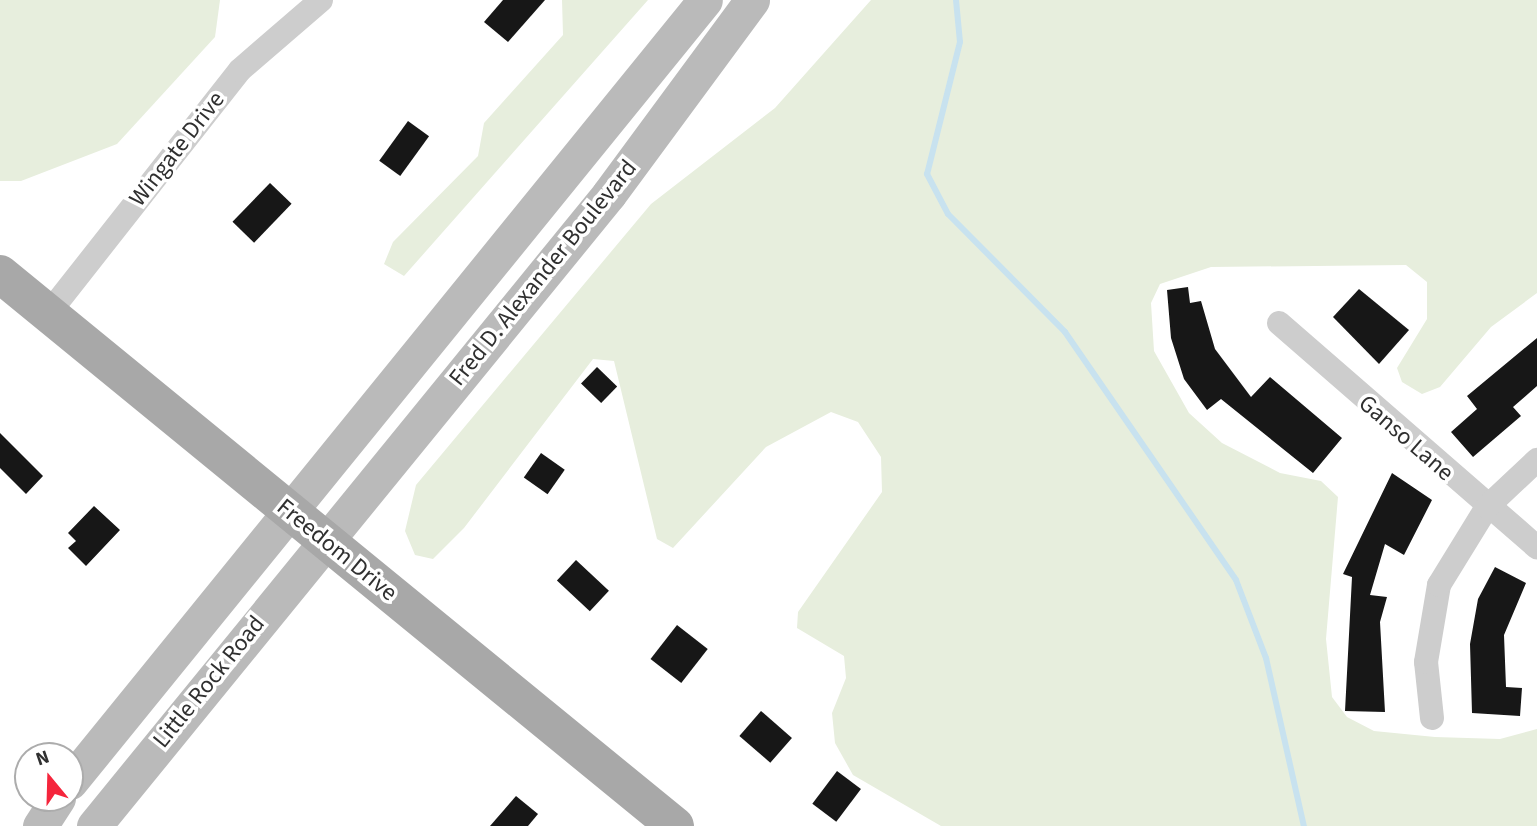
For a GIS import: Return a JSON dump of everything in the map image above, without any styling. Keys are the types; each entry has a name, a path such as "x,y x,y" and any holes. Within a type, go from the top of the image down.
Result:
{"main road":[{"name":"Fred D. Alexander Boulevard","path":"289,511 705,0"},
{"name":"Fred D. Alexander Boulevard","path":"325,540 609,194 752,0"},
{"name":"Freedom Drive","path":"0,274 675,826"},
{"name":"Little Rock Road","path":"84,765 289,511"},
{"name":"Little Rock Road","path":"94,826 325,540"}],"street":[{"name":"Wingate Drive","path":"48,314 240,69 321,0"},
{"name":"Ganso Lane","path":"1279,323 1487,507 1537,547"},
{"path":"1432,718 1426,662 1430,614 1465,537 1487,507 1537,460"}],"green space":[{"path":"0,0 220,0 215,37 117,144 21,181 0,181"},
{"path":"562,0 648,0 404,276 384,264 393,242 478,156 484,123 563,35"},
{"path":"871,0 1537,0 1537,293 1491,327 1440,387 1422,394 1402,382 1397,368 1427,319 1427,282 1406,265 1211,267 1160,284 1151,303 1154,351 1189,413 1222,443 1280,473 1321,481 1338,497 1326,639 1332,697 1347,717 1374,731 1435,737 1500,739 1537,729 1537,826 941,826 853,775 835,743 832,713 846,678 844,656 797,628 798,612 882,492 881,457 858,422 831,412 766,447 673,548 657,539 614,361 593,359 464,528 433,559 415,555 405,531 416,485 651,204 775,108"}],"building":[{"path":"503,0 545,0 508,42 484,22"},
{"path":"408,121 429,136 400,176 379,161"},
{"path":"270,183 292,204 254,243 232,222"},
{"path":"1188,287 1190,303 1201,301 1215,349 1251,397 1270,377 1342,438 1313,473 1221,399 1207,410 1184,379 1171,338 1167,290"},
{"path":"1359,289 1409,330 1379,364 1333,317"},
{"path":"1537,338 1537,386 1513,407 1521,416 1473,457 1451,432 1477,409 1467,396"},
{"path":"597,367 617,386 601,403 581,384"},
{"path":"0,433 43,476 26,494 0,468"},
{"path":"541,453 565,470 548,494 524,478"},
{"path":"1392,473 1432,500 1404,555 1385,544 1370,595 1387,597 1380,622 1385,712 1345,711 1352,577 1343,574"},
{"path":"94,506 120,530 86,566 68,548 76,541 68,533"},
{"path":"576,560 609,591 590,611 557,580"},
{"path":"1495,567 1526,583 1504,635 1506,687 1522,688 1520,716 1472,713 1470,644 1478,599"},
{"path":"677,625 708,649 681,683 651,659"},
{"path":"761,711 792,738 770,763 739,736"},
{"path":"837,771 861,789 836,822 812,804"},
{"path":"516,796 538,814 528,826 490,826"}],"waterway":[{"path":"956,0 960,42 927,174 948,214 1065,332 1236,580 1266,658 1304,826"}]}
